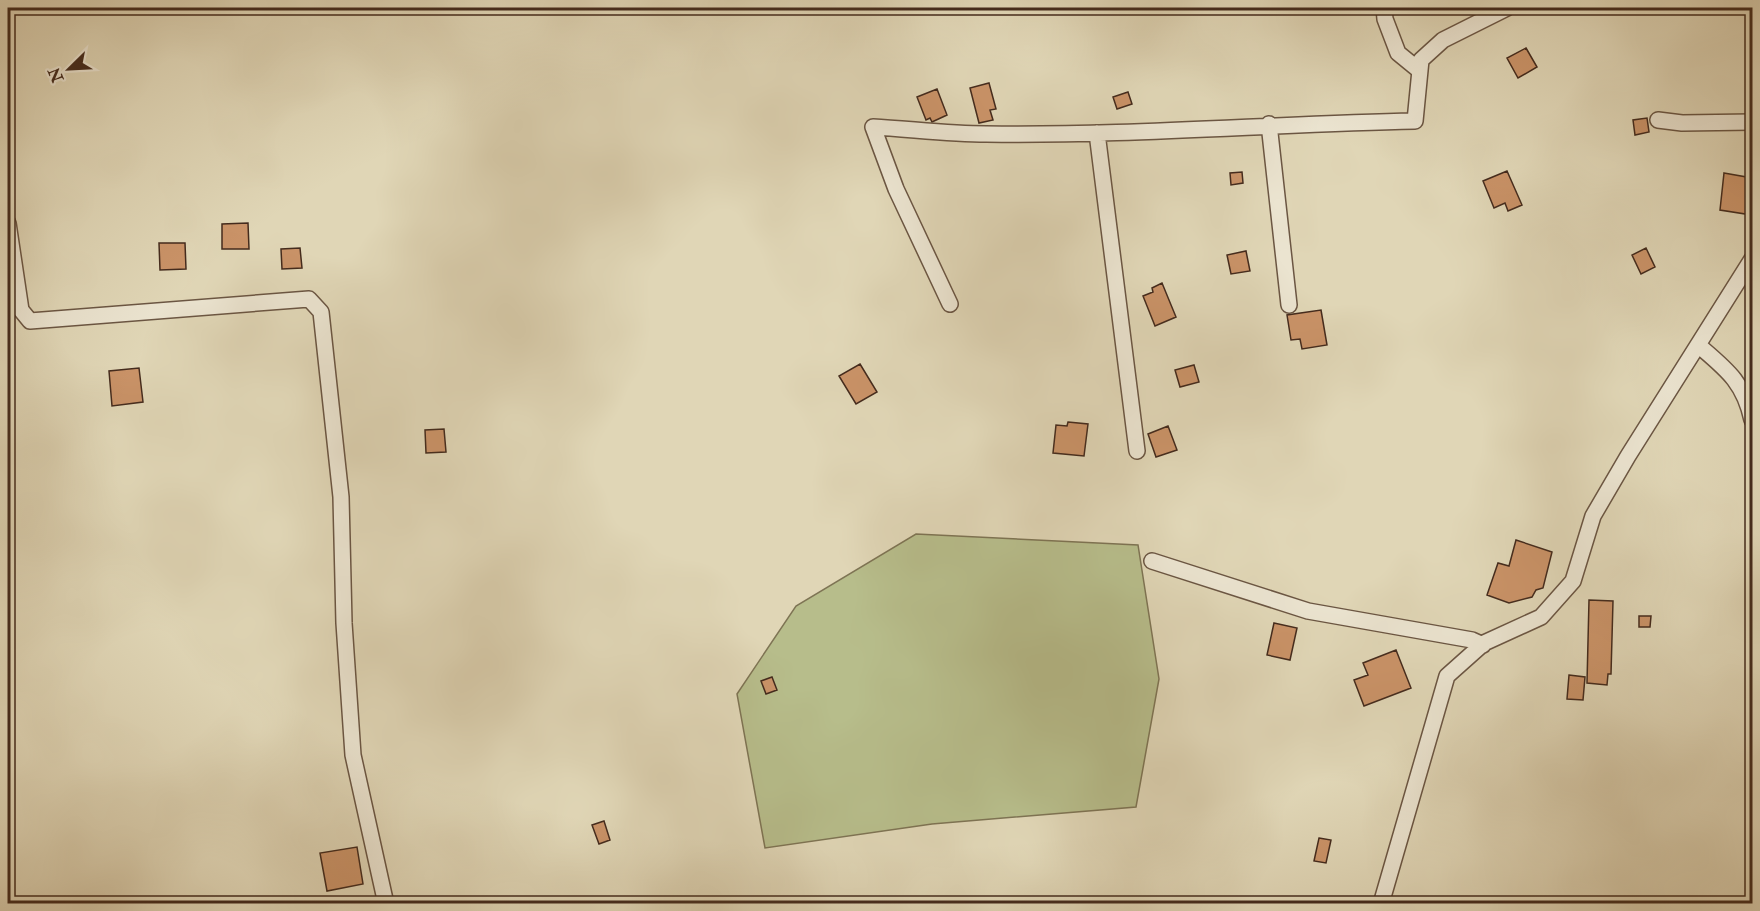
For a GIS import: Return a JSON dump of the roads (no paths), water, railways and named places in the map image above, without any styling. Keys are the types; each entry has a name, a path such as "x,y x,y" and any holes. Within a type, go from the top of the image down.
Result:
{"street":[{"path":"1384,8 1385,19 1398,53 1420,71"},
{"path":"950,304 896,189 873,126 984,134 1097,133 1269,124 1415,121 1421,60 1443,40 1508,8"},
{"path":"1658,120 1683,123 1752,122"},
{"path":"1269,124 1289,304"},
{"path":"1097,133 1137,451"},
{"path":"8,223 21,310 30,321 309,299 321,312 341,497 344,623 353,755 386,903"},
{"path":"1381,903 1446,676 1482,645 1541,617 1573,581 1593,516 1628,456 1752,259"},
{"path":"1698,345 1730,372 1743,389 1752,420"},
{"path":"1152,561 1308,611 1472,640 1482,645"}]}
